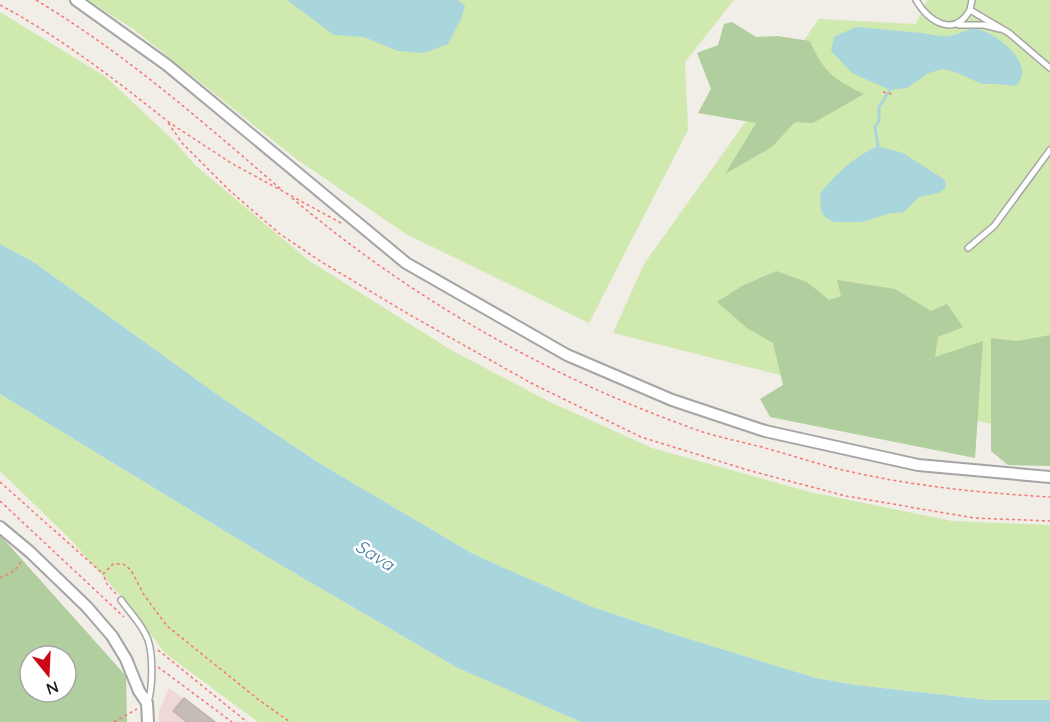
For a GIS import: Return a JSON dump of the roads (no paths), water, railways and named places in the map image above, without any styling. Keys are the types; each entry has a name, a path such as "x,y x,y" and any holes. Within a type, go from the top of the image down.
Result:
{"street":[{"path":"76,0 167,65 406,263 567,355 672,400 765,431 918,465 1050,477"},
{"path":"0,527 30,552 87,607 112,636 147,703 147,722"}],"lane":[{"path":"916,0 923,13 942,24 984,26 1005,30"},
{"path":"954,26 964,21 972,0"},
{"path":"970,10 1005,30 1050,68"},
{"path":"968,248 994,226 1050,150"},
{"path":"121,600 149,641 150,695 147,703"}],"water":[{"path":"287,0 458,0 465,6 448,44 424,53 398,51 364,37 334,35"},
{"path":"856,27 943,36 976,29 994,36 1012,51 1019,60 1022,70 1021,78 1015,86 982,84 943,69 929,73 907,88 890,90 852,73 831,51 834,37"},
{"path":"878,146 903,153 945,180 946,188 938,193 919,197 904,212 887,214 863,222 833,222 824,216 821,210 820,194 846,166"},
{"name":"Sava","path":"0,244 35,263 222,398 319,463 473,554 590,606 816,678 856,685 989,700 1050,700 1050,722 581,722 456,667 279,564 0,394"}],"waterway":[{"path":"878,146 875,127 879,121 879,107 890,90"}]}
